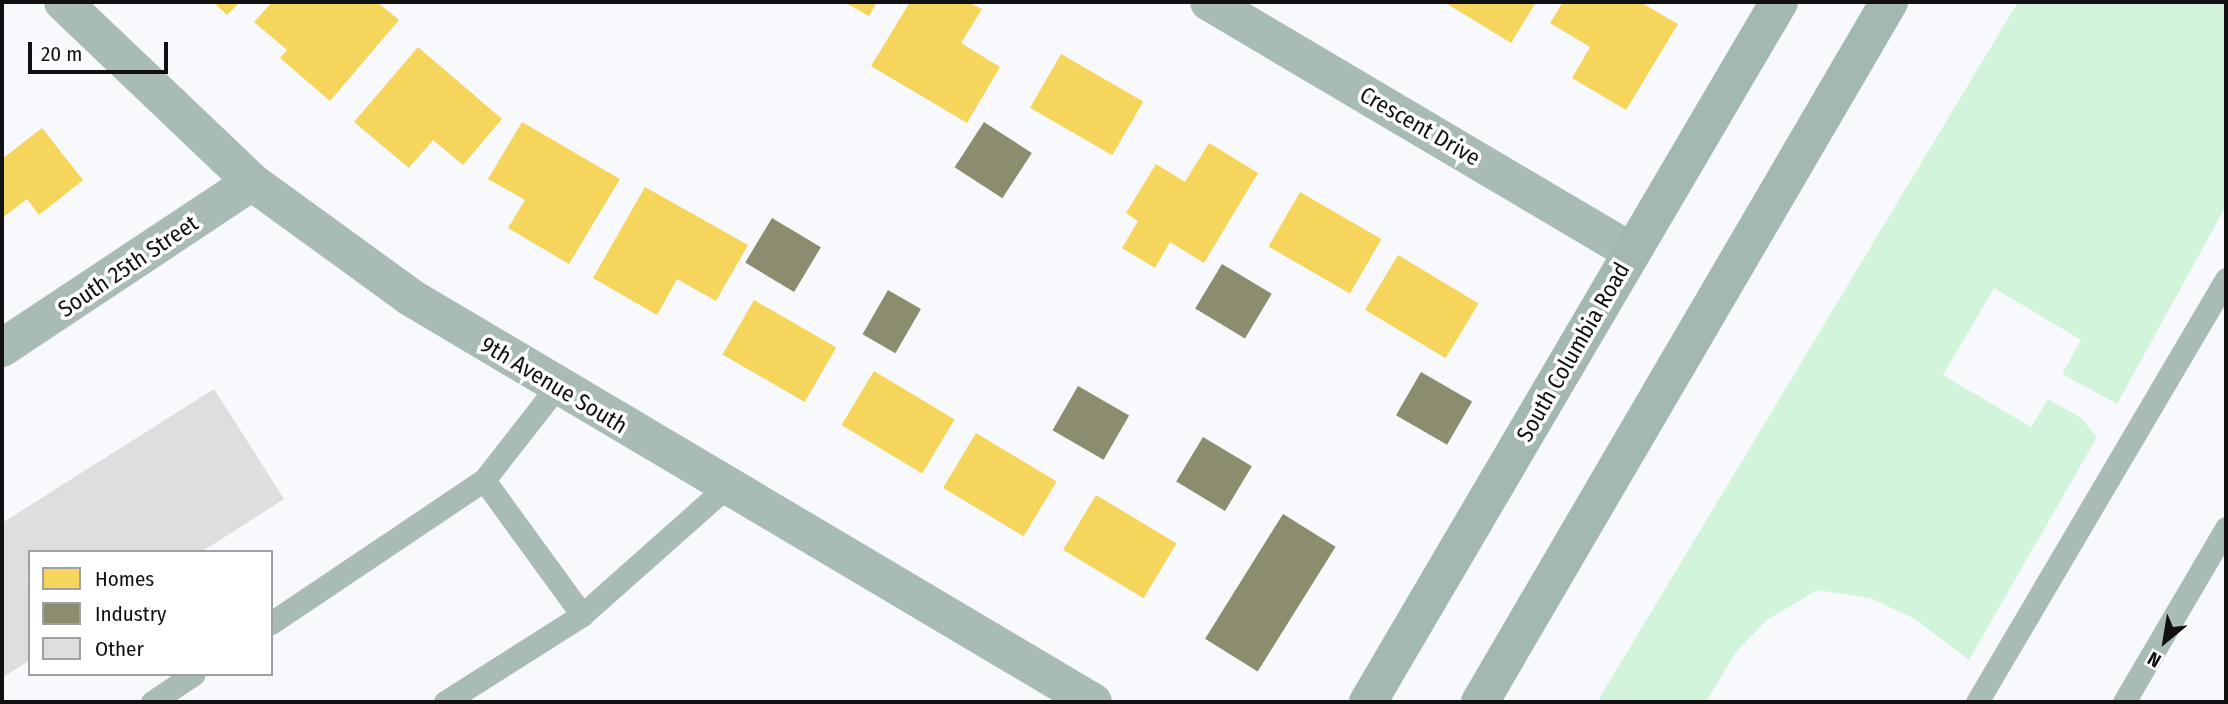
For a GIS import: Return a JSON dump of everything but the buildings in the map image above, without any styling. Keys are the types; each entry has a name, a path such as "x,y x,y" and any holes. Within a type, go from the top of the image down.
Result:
{"main road":[{"name":"South Columbia Road","path":"1368,702 1779,2"},
{"path":"1480,702 1889,2"}],"street":[{"name":"9th Avenue South","path":"63,2 252,182 410,297 556,388 1094,702"},
{"name":"Crescent Drive","path":"1209,2 1631,252"},
{"name":"South 25th Street","path":"2,348 252,182"}],"lane":[{"path":"1977,702 2226,279"},
{"path":"273,621 484,480 556,388"},
{"path":"484,480 582,615"},
{"path":"445,702 582,615 726,487"},
{"path":"2124,702 2226,528"},
{"path":"152,702 191,676"}],"green space":[{"path":"2018,2 2226,2 2226,206 2117,404 2062,374 2081,340 1994,288 1943,375 2031,427 2048,399 2081,418 2097,437 1969,660 1915,619 1870,598 1817,590 1767,620 1736,652 1706,702 1597,702"}]}
